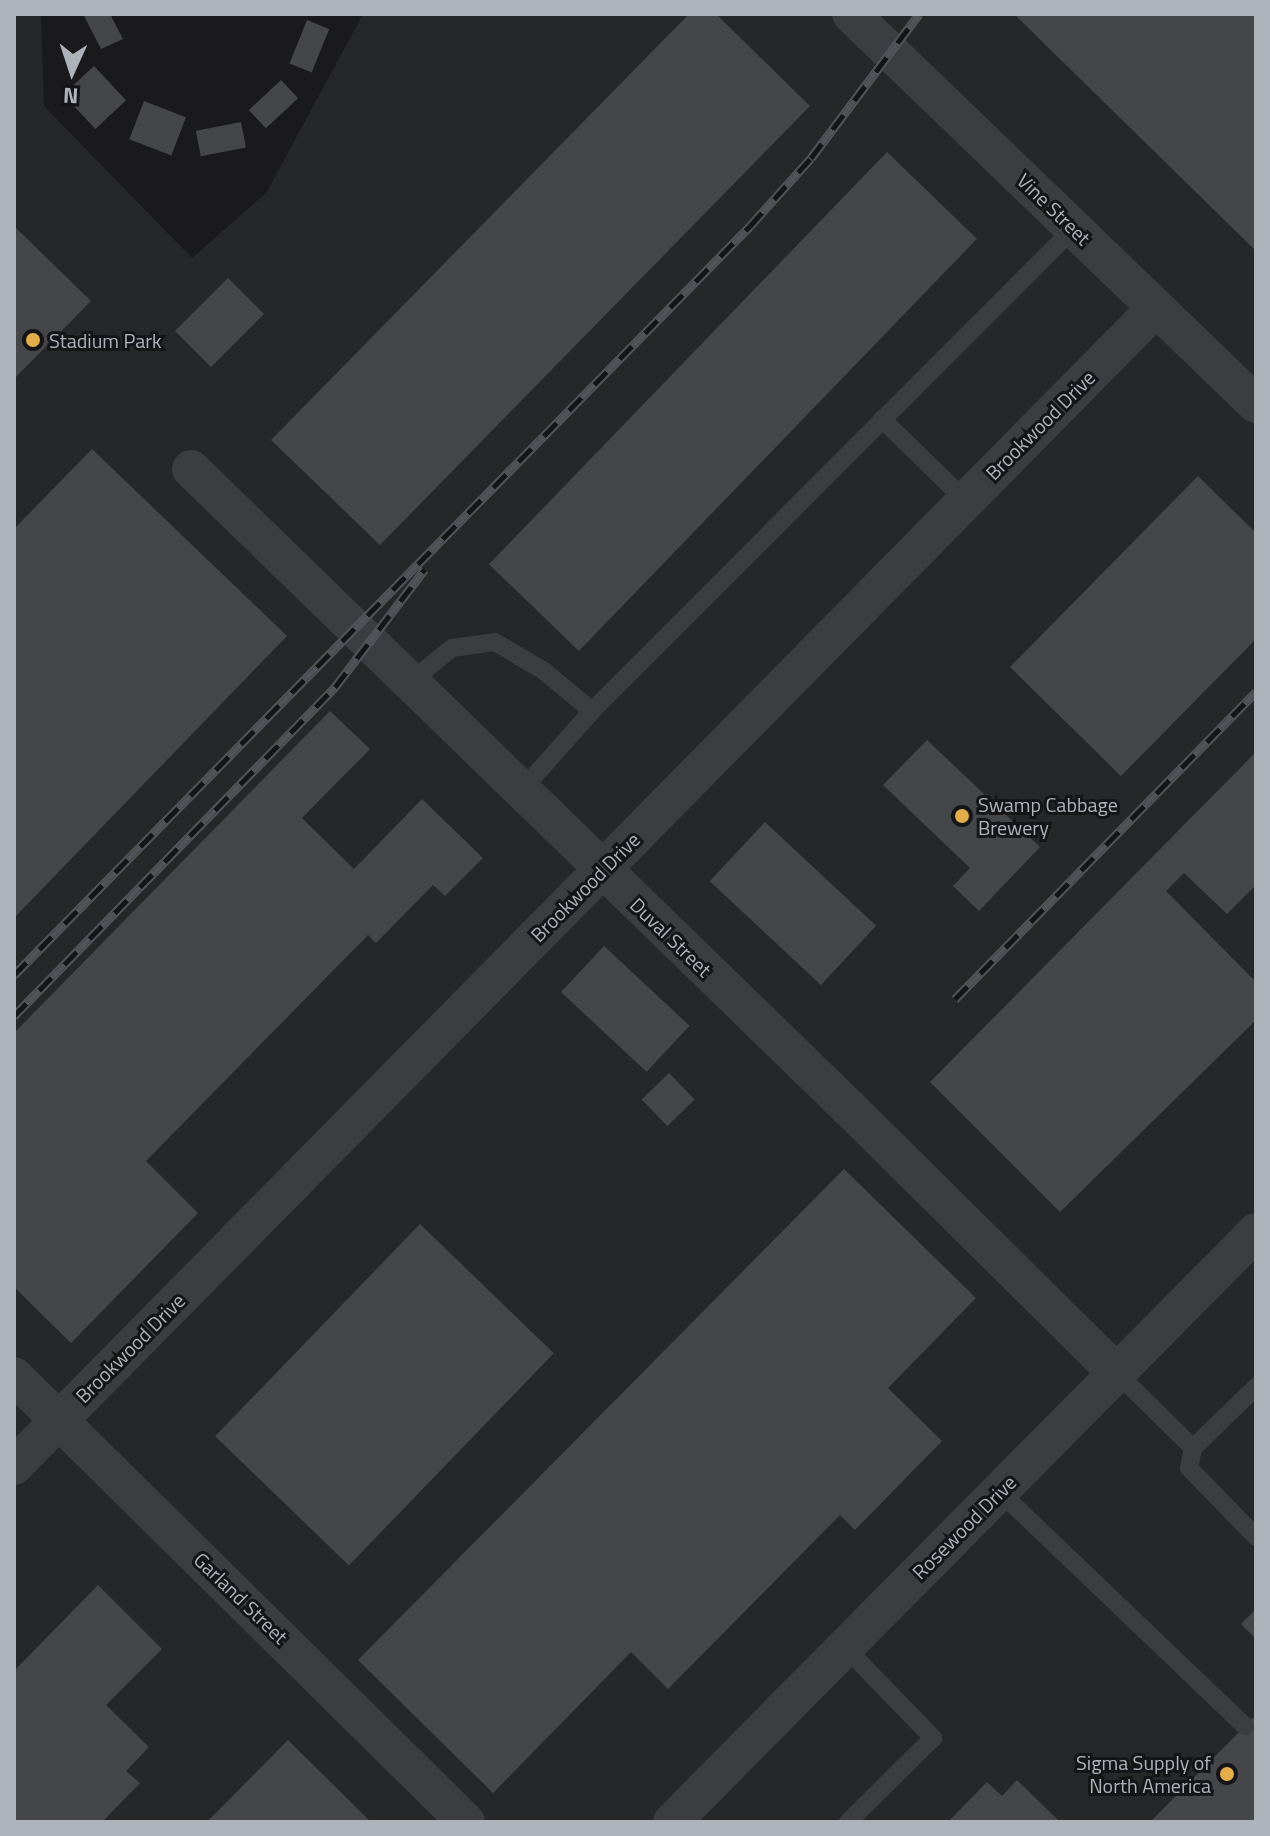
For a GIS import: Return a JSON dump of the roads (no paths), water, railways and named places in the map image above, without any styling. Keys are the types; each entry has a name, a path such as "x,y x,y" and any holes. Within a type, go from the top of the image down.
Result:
{"street":[{"name":"Vine Street","path":"851,14 1256,404"},
{"name":"Brookwood Drive","path":"14,1466 1156,308"},
{"name":"Duval Street","path":"191,469 849,1108 1117,1373"},
{"name":"Rosewood Drive","path":"672,1822 1256,1232"},
{"name":"Garland Street","path":"14,1376 466,1822"}],"lane":[{"path":"521,791 592,711 1074,228"},
{"path":"882,419 966,501"},
{"path":"410,682 452,648 495,642 544,671 592,711"},
{"path":"1117,1373 1193,1448"},
{"path":"1256,1387 1193,1448 1189,1468 1256,1537"},
{"path":"1000,1492 1245,1726"},
{"path":"845,1647 933,1738 848,1822"}],"railway":[{"path":"14,975 750,226 811,158 919,14"},
{"path":"14,1016 335,687 425,569"},
{"path":"955,999 1256,692"}],"place":[{"name":"Stadium Park","path":"33,340"},
{"name":"Swamp Cabbage Brewery","path":"962,816"},
{"name":"Sigma Supply of North America","path":"1227,1774"}]}
